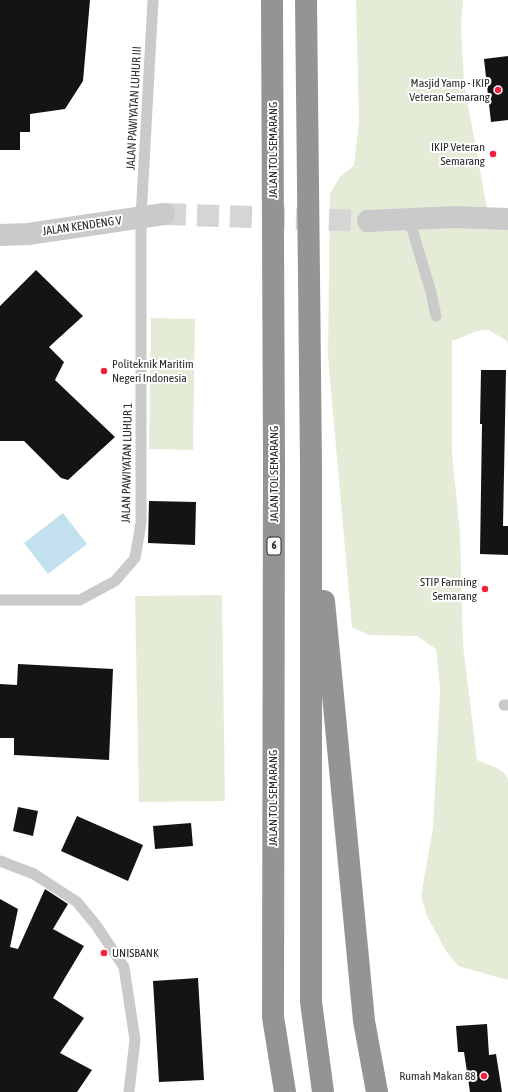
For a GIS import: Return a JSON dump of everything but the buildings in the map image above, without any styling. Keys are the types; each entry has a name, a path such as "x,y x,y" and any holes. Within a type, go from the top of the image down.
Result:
{"highway":[{"name":"JALAN TOL SEMARANG","path":"272,0 274,453 273,1017 285,1092"},
{"path":"306,0 311,464 311,1002 324,1092"},
{"path":"311,464 364,1021 377,1092"}],"street":[{"name":"JALAN KENDENG V","path":"0,235 28,234 164,214"},
{"path":"368,221 454,217 508,219"}],"lane":[{"name":"JALAN PAWIYATAN LUHUR III","path":"142,218 153,0"},
{"name":"JALAN PAWIYATAN LUHUR 1","path":"0,600 80,600 115,581 135,558 140,523 142,218"},
{"path":"409,219 431,292 436,316"},
{"path":"0,861 34,874 78,902 96,925 124,967 135,1040 129,1092"}],"green space":[{"path":"356,0 463,0 461,26 464,83 490,225 508,226 508,344 506,340 488,330 477,331 452,341 452,452 460,533 463,645 477,760 499,769 508,779 508,980 458,966 446,951 427,916 421,896 433,828 440,689 436,649 417,636 369,635 352,627 328,357 330,194 340,177 354,165 359,121"},
{"path":"151,318 195,319 193,450 149,449"},
{"path":"222,595 225,801 139,802 135,596"}],"water":[{"path":"63,513 87,544 48,574 24,543"}],"tunnel":[{"path":"164,214 368,221"}],"place":[{"name":"Masjid Yamp - IKIP Veteran Semarang","path":"498,90"},
{"name":"IKIP Veteran Semarang","path":"493,154"},
{"name":"Politeknik Maritim Negeri Indonesia","path":"104,371"},
{"name":"STIP Farming Semarang","path":"485,589"},
{"name":"UNISBANK","path":"104,953"},
{"name":"Rumah Makan 88","path":"484,1076"}]}
